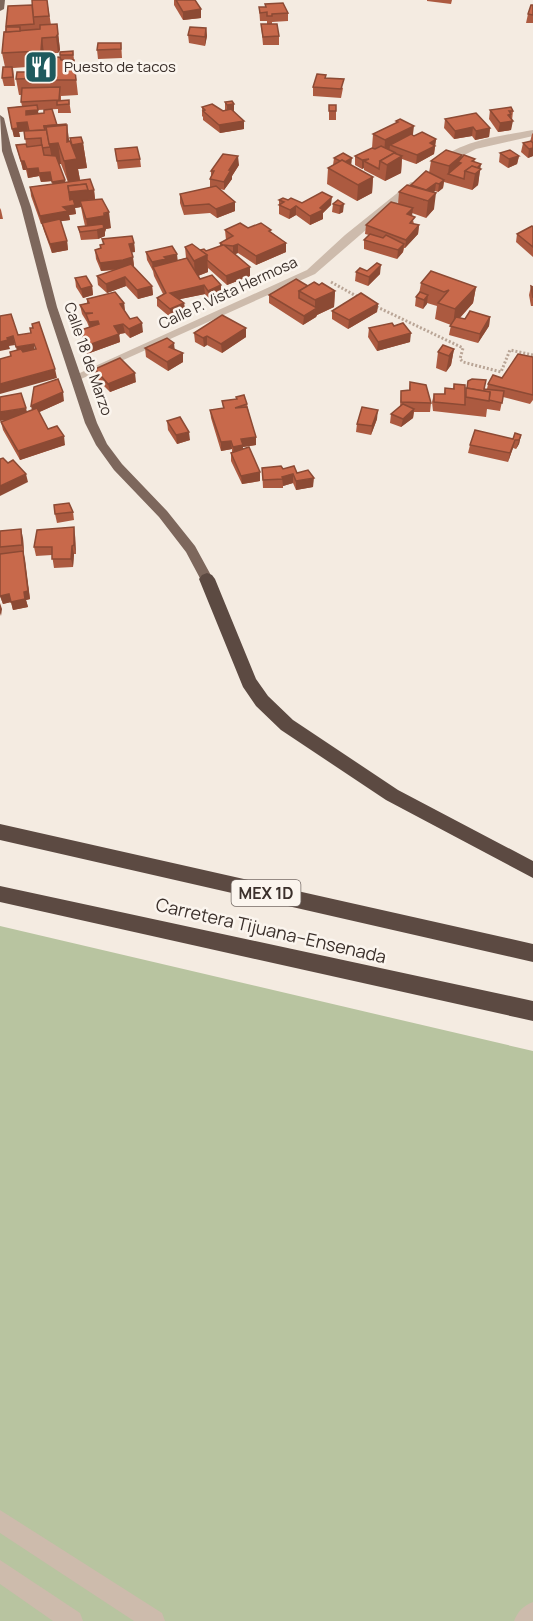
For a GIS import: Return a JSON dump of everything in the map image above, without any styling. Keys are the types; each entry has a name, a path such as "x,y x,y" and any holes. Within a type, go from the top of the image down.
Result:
{"highway":[{"path":"207,579 249,682 262,701 287,725 392,795 533,870"},
{"name":"Carretera Tijuana–Ensenada","path":"0,832 533,953"},
{"name":"Carretera Tijuana–Ensenada","path":"0,894 533,1011"}],"main road":[{"path":"0,9 1,0"},
{"name":"Calle 18 de Marzo","path":"0,118 7,151 26,207 52,307 92,423 102,445 118,467 163,514 191,549 207,579"}],"street":[{"name":"Calle P. Vista Hermosa","path":"77,377 311,272 367,221 428,173 462,150 533,133"},
{"path":"0,1521 154,1621"},
{"path":"0,1571 72,1621"},
{"path":"525,1621 533,1613"}],"path":[{"path":"311,272 363,299"},
{"path":"373,305 463,348 460,359 463,362 501,372 510,350 533,355"}],"green space":[{"path":"0,926 533,1051 533,1621 0,1621"}],"building":[{"path":"32,0 47,0 49,16 33,17"},
{"path":"176,0 195,0 201,9 183,12"},
{"path":"283,3 288,13 267,16 267,12 260,13 259,7 266,7 265,4"},
{"path":"32,5 34,24 6,26 8,6"},
{"path":"533,5 533,15 528,14"},
{"path":"57,24 58,34 56,37 42,38 41,51 2,53 4,32 40,29 40,25"},
{"path":"261,24 277,24 279,36 263,37"},
{"path":"6,27 20,27 20,31 6,32"},
{"path":"190,27 206,28 205,37 188,35"},
{"path":"98,43 121,43 121,49 97,50"},
{"path":"73,51 73,55 60,55 60,52"},
{"path":"60,57 61,60 74,60 76,80 16,79 17,72 26,72 28,65 42,65 42,58"},
{"path":"3,67 12,67 13,77 2,78"},
{"path":"317,74 326,75 325,78 344,79 341,89 313,87"},
{"path":"60,87 59,100 21,102 22,88"},
{"path":"69,100 69,104 57,105 57,101"},
{"path":"232,101 234,104 227,105 225,102"},
{"path":"212,104 223,111 231,109 244,121 219,125 203,111 205,110 202,107"},
{"path":"37,105 38,110 26,111 26,115 44,113 44,110 52,109 57,125 44,126 45,130 29,131 27,122 17,123 18,128 12,129 8,108"},
{"path":"329,105 336,105 336,111 329,111"},
{"path":"511,107 513,111 509,111 511,114 508,115 513,121 500,123 490,110"},
{"path":"476,113 490,128 476,131 473,127 455,131 445,119"},
{"path":"400,119 414,126 385,140 373,134 398,122 396,121"},
{"path":"66,124 46,127 50,147 42,148 41,138 25,139 24,131 45,130 44,126"},
{"path":"67,125 67,142 70,141 77,159 64,161 58,143 49,144 46,127"},
{"path":"422,132 436,139 430,143 435,146 417,155 390,145 411,134 414,136"},
{"path":"81,137 83,143 72,145 70,138"},
{"path":"531,141 533,148 529,149 523,143"},
{"path":"26,144 27,147 42,145 44,155 56,156 65,180 52,182 50,172 39,173 38,168 27,169 24,161 21,161 16,145"},
{"path":"381,146 396,153 380,161 379,169 364,161 369,159 362,160 355,156 372,148"},
{"path":"137,147 140,159 117,161 115,149"},
{"path":"446,150 462,155 449,166 431,161"},
{"path":"510,150 519,156 509,159 500,153"},
{"path":"343,153 352,158 345,162 334,158"},
{"path":"394,153 402,156 387,165 380,161"},
{"path":"223,154 238,156 224,182 210,179 214,171 211,171"},
{"path":"464,155 481,164 477,168 472,166 465,171 464,179 448,174 461,163 458,162"},
{"path":"342,160 373,177 358,185 328,168"},
{"path":"472,166 481,169 475,174 465,171"},
{"path":"426,171 444,180 426,190 411,185"},
{"path":"90,179 94,190 88,191 86,184 68,186 70,200 73,199 75,205 63,207 68,211 40,216 30,187"},
{"path":"86,184 88,190 69,192 68,186"},
{"path":"407,185 436,193 428,201 399,192"},
{"path":"216,186 235,202 216,209 209,204 184,206 180,194"},
{"path":"322,192 332,197 320,208 323,210 310,216 296,206 290,210 279,205 284,202 279,200 283,198 288,200 291,198 302,203"},
{"path":"102,199 109,212 104,213 104,216 86,219 80,201"},
{"path":"338,200 344,204 340,206 333,204"},
{"path":"391,202 413,208 407,214 415,217 410,223 419,225 406,240 366,225"},
{"path":"60,219 67,241 50,244 42,223"},
{"path":"240,223 248,228 261,223 286,243 256,256 238,244 224,245 250,267 226,276 207,260 207,255 200,250 206,251 223,245 220,243 233,236 225,230"},
{"path":"103,224 104,228 97,230 80,232 78,227"},
{"path":"533,227 533,247 517,234"},
{"path":"370,234 383,238 386,235 404,244 398,250 364,240"},
{"path":"132,236 134,243 129,244 133,257 100,263 95,250 104,244 102,239"},
{"path":"192,244 207,255 194,261 185,247"},
{"path":"172,246 177,254 164,257 166,259 152,262 146,252"},
{"path":"187,258 200,279 212,275 221,285 208,291 204,285 170,293 184,303 170,309 157,298 166,293 153,267"},
{"path":"377,263 381,265 369,277 356,272 360,268 367,271"},
{"path":"131,264 152,286 137,290 125,277 106,284 97,276"},
{"path":"431,271 476,287 455,309 438,303 449,290 444,292 421,283"},
{"path":"86,276 92,286 81,289 75,278"},
{"path":"296,279 308,286 299,291 299,298 317,308 304,316 269,295"},
{"path":"314,282 319,285 322,283 335,291 315,300 299,291"},
{"path":"115,292 124,303 120,304 130,319 137,317 142,323 129,329 123,324 114,326 119,334 86,346 81,330 99,324 98,321 89,322 86,314 93,313 85,313 80,305 89,303 87,299"},
{"path":"420,292 428,295 424,300 416,297"},
{"path":"361,293 378,304 349,320 332,311"},
{"path":"470,311 490,317 480,334 450,326 456,317 465,319"},
{"path":"11,314 18,335 31,333 32,324 39,322 55,369 0,384 0,359 11,356 10,352 36,349 34,344 16,347 13,336 0,342 0,316"},
{"path":"222,315 246,328 221,344 207,336 203,338 194,333"},
{"path":"392,323 394,326 403,323 411,333 378,342 369,328"},
{"path":"167,338 174,343 169,347 183,353 167,362 145,348"},
{"path":"443,345 454,349 449,356 438,352"},
{"path":"518,354 533,357 533,395 488,384 493,375 502,378"},
{"path":"120,358 135,373 108,384 95,369"},
{"path":"58,379 63,392 31,406 34,387"},
{"path":"486,380 484,389 504,391 502,403 489,400 490,392 467,388 468,381"},
{"path":"410,382 426,385 431,403 401,402 401,391 410,390"},
{"path":"454,384 465,385 465,405 434,402 434,394 445,394 445,388 454,389"},
{"path":"466,388 490,392 489,401 466,397"},
{"path":"21,393 26,408 0,412 0,397"},
{"path":"244,395 247,404 235,408 247,407 256,437 241,439 243,445 233,447 231,441 221,442 210,410 224,408 222,401 237,399 236,397"},
{"path":"403,404 414,409 403,419 391,414"},
{"path":"362,407 378,410 372,426 357,424"},
{"path":"37,408 48,429 57,426 64,436 18,451 1,422"},
{"path":"180,417 189,432 176,435 167,421"},
{"path":"475,430 513,439 515,433 521,435 519,440 515,440 510,453 470,445"},
{"path":"249,447 260,472 241,476 231,453"},
{"path":"3,458 8,463 13,460 26,474 0,486 0,459"},
{"path":"281,466 283,469 294,466 297,473 308,470 314,478 296,481 293,474 282,477 283,479 263,480 262,468"},
{"path":"69,503 73,512 55,514 54,505"},
{"path":"74,527 71,559 52,559 52,547 34,547 37,530"},
{"path":"21,529 22,545 0,547 0,531"},
{"path":"23,551 28,591 24,592 25,599 11,602 9,594 0,596 0,554"}],"place":[{"name":"Puesto de tacos","path":"41,67"}]}
